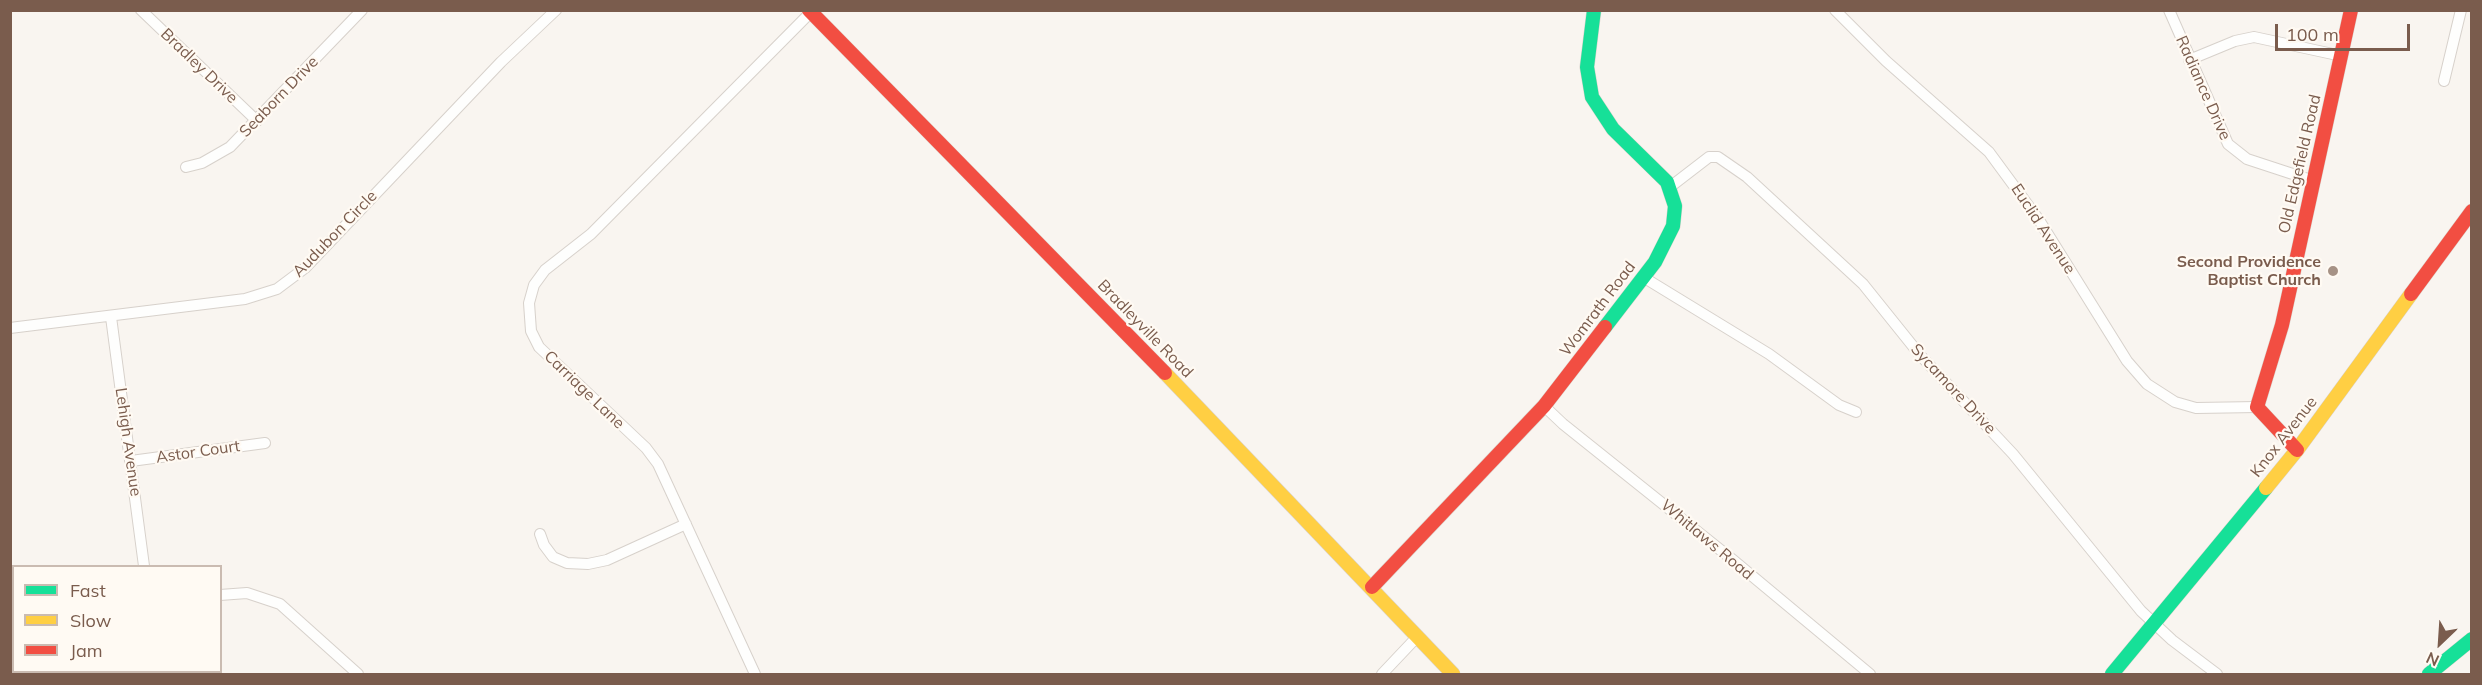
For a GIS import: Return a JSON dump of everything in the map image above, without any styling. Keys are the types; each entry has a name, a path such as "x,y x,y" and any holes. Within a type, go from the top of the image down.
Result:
{"street":[{"name":"Bradley Drive","path":"141,10 257,121"},
{"name":"Seaborn Drive","path":"186,167 216,157 230,147 362,10"},
{"name":"Audubon Circle","path":"10,328 244,299 267,293 287,283 305,268 509,54 556,10"},
{"path":"1594,10 1587,67 1592,97 1613,129 1662,175 1670,188"},
{"name":"Euclid Avenue","path":"1836,10 1886,61 1989,152 2039,220 2127,361 2147,384 2173,401 2196,408 2218,410 2257,406"},
{"name":"Radiance Drive","path":"2169,10 2223,137 2233,150 2247,159 2314,181"},
{"name":"Old Edgefield Road","path":"2257,406 2282,325 2351,10"},
{"path":"2444,81 2460,10"},
{"name":"Carriage Lane","path":"755,675 686,524 652,456 539,347 529,322 531,294 545,270 575,249 599,226 810,11"},
{"name":"Bradleyville Road","path":"810,11 1372,587 1453,675"},
{"path":"2189,60 2235,40 2254,37 2342,56"},
{"name":"Sycamore Drive","path":"1670,188 1705,158 1718,157 1748,177 1863,284 1920,355 2013,454 2141,611 2172,640 2217,675"},
{"name":"Womrath Road","path":"1372,587 1544,406 1643,277 1663,249 1673,226 1675,206 1670,188"},
{"name":"Knox Avenue","path":"2112,675 2297,450 2472,211"},
{"path":"1643,277 1733,330 1839,405 1856,412"},
{"name":"Lehigh Avenue","path":"111,317 144,565"},
{"name":"Whitlaws Road","path":"1544,406 1870,675"},
{"path":"2257,406 2297,450"},
{"name":"Astor Court","path":"130,461 265,443"},
{"path":"540,534 553,557 567,563 588,564 607,560 686,524"},
{"path":"222,595 247,593 280,603 358,675"},
{"path":"1382,675 1417,637"},
{"path":"2429,675 2472,639"}],"traffic: fast":[{"path":"1594,10 1587,67 1592,97 1613,129 1667,182 1675,206 1673,226 1655,262 1605,327"},
{"path":"2112,674 2266,488"},
{"path":"2429,674 2472,639"}],"traffic: slow":[{"path":"2266,488 2297,450 2411,294"},
{"path":"1165,373 1453,674"}],"traffic: jam":[{"path":"809,10 1165,373"},
{"path":"2297,450 2257,407 2282,325 2351,10"},
{"path":"2411,294 2472,211"},
{"path":"1372,587 1544,406 1605,327"}],"place":[{"name":"Second Providence Baptist Church","path":"2333,271"}]}
